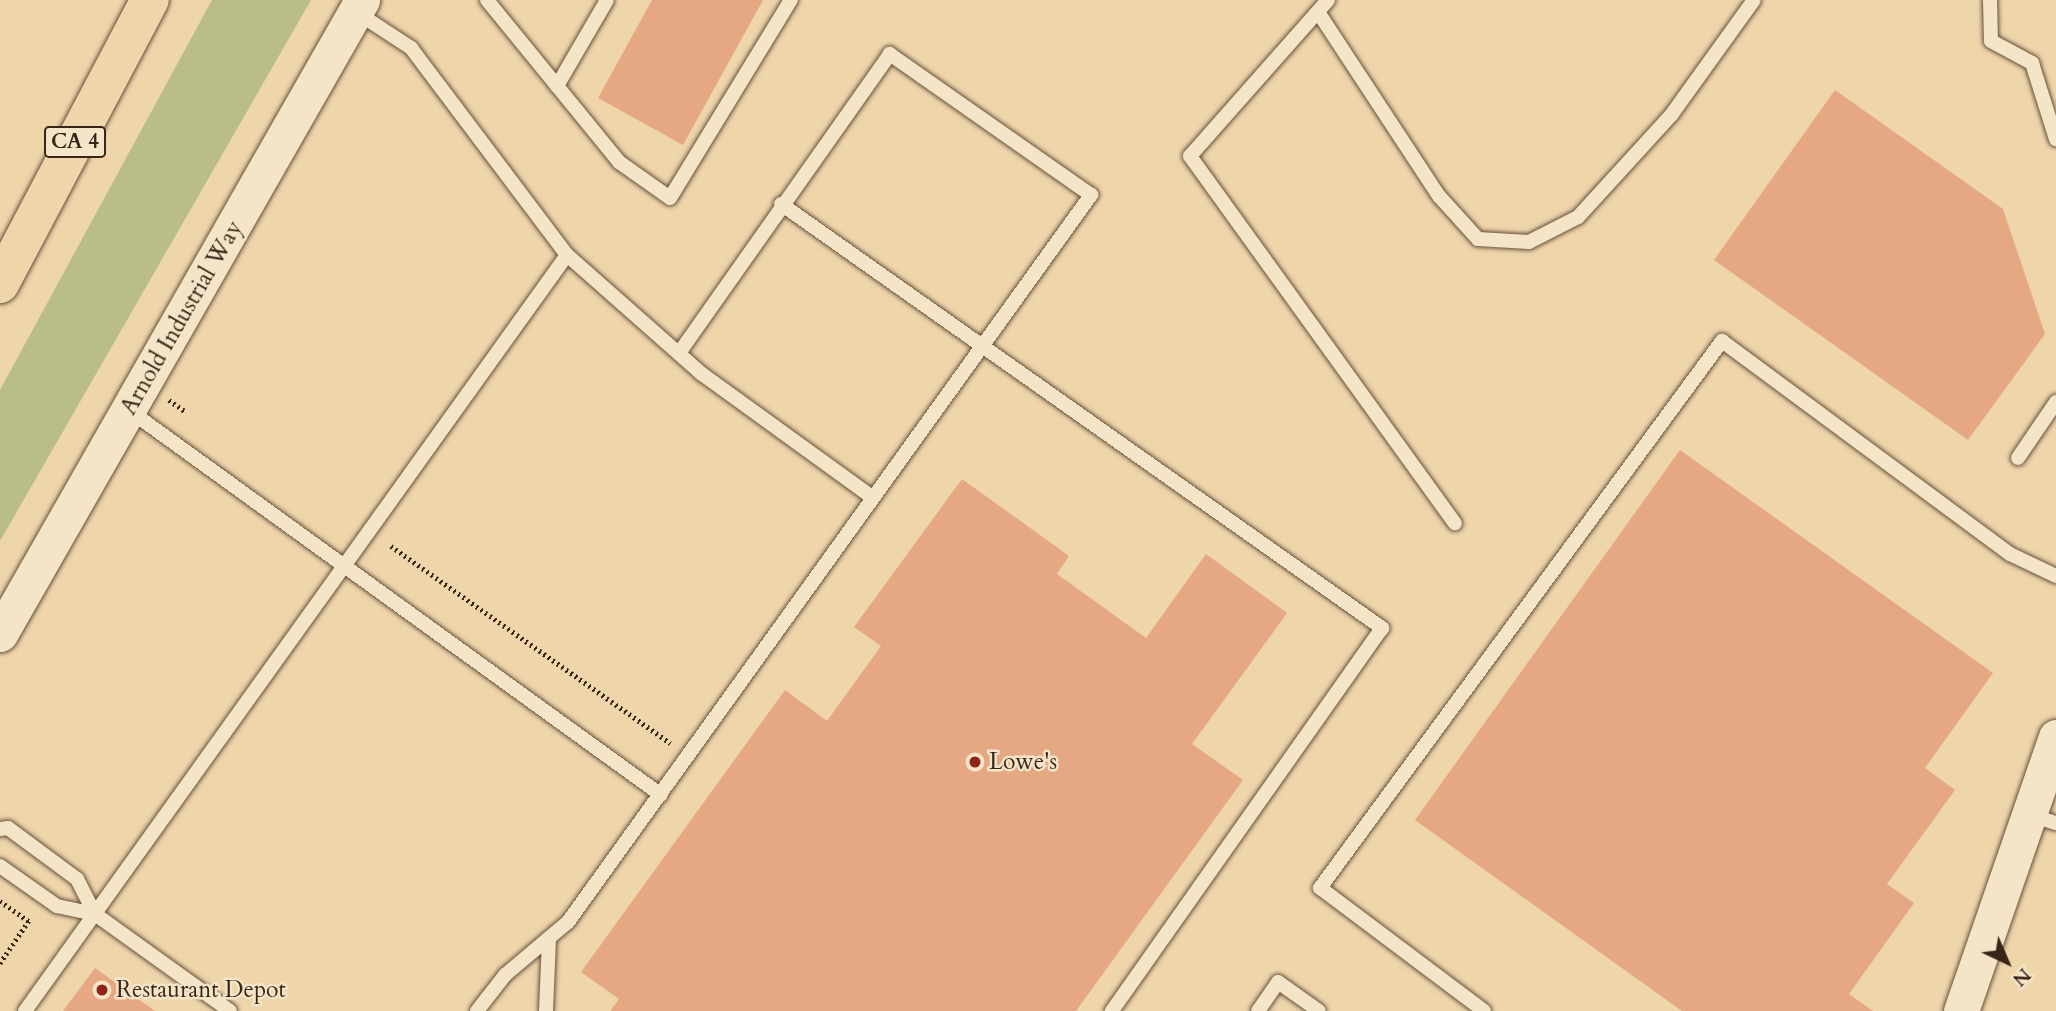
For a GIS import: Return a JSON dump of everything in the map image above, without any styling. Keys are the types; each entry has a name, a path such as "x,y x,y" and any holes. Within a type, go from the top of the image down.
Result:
{"highway":[{"name":"CA 4","path":"0,284 150,0"}],"street":[{"name":"Arnold Industrial Way","path":"0,634 130,411 359,6"},
{"path":"1961,1011 2043,819 2056,737"}],"lane":[{"path":"487,0 619,162 670,198 791,0"},
{"path":"557,86 607,0"},
{"path":"1328,0 1190,156 1455,523"},
{"path":"1318,12 1439,196 1478,239 1529,242 1578,218 1672,114 1754,0"},
{"path":"1990,0 1991,41 2032,63 2056,139"},
{"path":"359,6 411,48 567,255 679,352 872,497"},
{"path":"477,1011 505,975 549,938 661,795 1091,195 890,54 781,204 679,352"},
{"path":"781,204 984,344 1382,628 1112,1011"},
{"path":"25,1011 567,255"},
{"path":"1484,1011 1320,888 1722,341 2010,554 2056,576"},
{"path":"2018,458 2056,402"},
{"path":"130,411 661,795"},
{"path":"0,829 8,828 77,879 95,914"},
{"path":"0,866 57,906 95,914 230,1011"},
{"path":"545,1011 549,938"},
{"path":"1258,1011 1278,982 1318,1011"}],"path":[{"path":"391,546 688,756"},
{"path":"0,901 29,921 0,964"}],"green space":[{"path":"212,0 311,0 0,541 0,390"}],"building":[{"path":"652,0 763,0 683,145 598,98"},
{"path":"1835,90 2003,209 2045,334 1968,440 1714,260"},
{"path":"1680,450 1993,673 1925,768 1955,790 1887,884 1914,903 1849,994 1873,1011 1682,1011 1415,820"},
{"name":"Lowe's","path":"962,479 1069,556 1057,574 1146,638 1206,554 1287,613 1192,744 1243,780 1076,1011 610,1011 619,999 581,972 785,690 827,721 881,646 854,627"},
{"name":"Restaurant Depot","path":"95,968 155,1011 63,1011"}],"place":[{"name":"Lowe's","path":"975,762"},
{"name":"Restaurant Depot","path":"102,990"}]}
